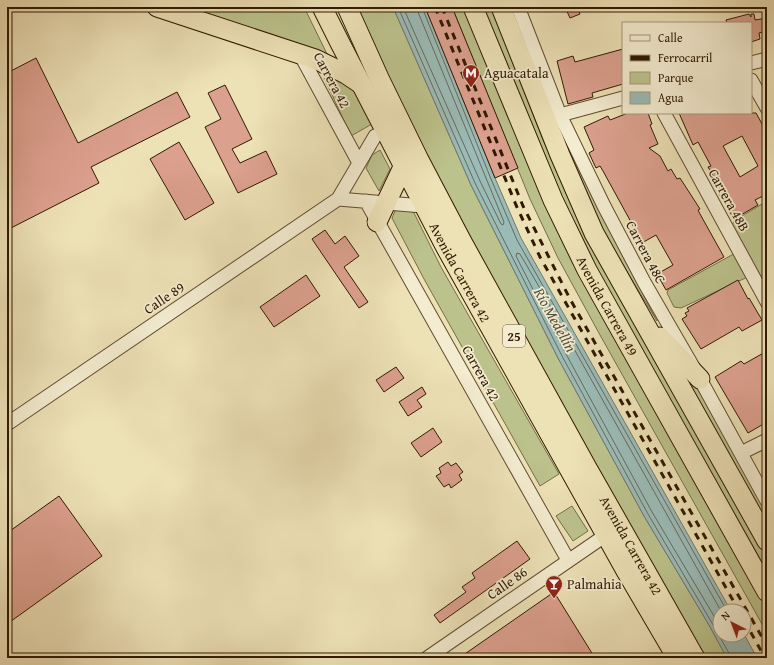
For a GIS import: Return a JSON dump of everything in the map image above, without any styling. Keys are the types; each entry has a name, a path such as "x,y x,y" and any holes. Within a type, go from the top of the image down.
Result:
{"highway":[{"path":"157,7 300,54 330,66 361,84"},
{"name":"Avenida Carrera 42","path":"322,7 361,84 380,133 403,167 423,206 606,535 677,658"},
{"name":"Avenida Carrera 42","path":"348,7 379,78 416,154 461,240 586,466 695,658"},
{"name":"Avenida Carrera 49","path":"473,7 553,200 602,300 767,592"},
{"name":"Avenida Carrera 49","path":"502,7 537,98 582,205 608,259 767,542"},
{"path":"378,222 403,167"},
{"path":"640,315 700,380"}],"street":[{"name":"Carrera 48C","path":"518,7 560,115 627,250 662,315 742,453 767,501"},
{"name":"Carrera 42","path":"300,54 359,163"},
{"path":"752,63 767,58"},
{"path":"752,82 767,108"},
{"path":"560,115 622,98"},
{"name":"Carrera 48B","path":"665,114 767,302"},
{"name":"Calle 89","path":"7,424 338,199 359,163 380,133"},
{"path":"338,199 423,206"},
{"name":"Carrera 42","path":"366,201 568,560"},
{"path":"742,453 767,440"},
{"name":"Calle 86","path":"427,658 606,535"}],"green space":[{"path":"184,7 204,7 212,11 233,11 251,7 304,7 328,56"},
{"path":"352,7 393,7 471,185 558,358 644,516 712,630 712,643 719,643 727,658 701,658 507,314"},
{"path":"452,7 465,7 641,385 767,609 767,633 752,606 752,603 750,603 600,335 558,258 530,199"},
{"path":"480,7 491,7 543,140 575,209 713,462 767,557 767,579 565,212"},
{"path":"507,7 512,7 586,181 615,241 657,321 606,237 579,185"},
{"path":"322,73 339,80 354,89 372,124 351,136"},
{"path":"380,150 390,169 379,191 366,168 372,155"},
{"path":"767,201 767,277 760,281 754,274 681,308 674,307 667,293 668,290 741,250 732,225 735,220"},
{"path":"399,207 407,208 414,213 441,267 559,474 540,486 424,279 392,218 395,211"},
{"path":"679,370 696,386 767,512 767,525"},
{"path":"572,506 588,531 573,541 556,516"}],"water":[{"name":"Río Medellín","path":"393,7 425,7 521,238 726,603 712,603 712,630 644,516 558,358 471,185"},
{"path":"719,643 749,643 757,658 727,658"}],"building":[{"name":"Aguacatala","path":"425,7 452,7 518,168 495,178"},
{"path":"565,7 577,7 580,14 570,18"},
{"path":"749,14 751,17 751,14 754,14 755,20 767,18 767,31 759,33 760,39 752,42 752,22 727,22 726,20"},
{"path":"622,49 622,84 592,93 593,97 568,104 557,61 573,56 575,62"},
{"path":"36,58 78,143 177,92 190,117 91,167 99,183 7,230 7,73"},
{"path":"225,85 252,139 232,149 240,163 266,151 277,174 238,193 205,127 221,119 208,93"},
{"path":"756,113 767,133 767,194 755,200 758,205 734,219 717,190 720,188 708,167 711,166 698,142 693,145 679,114","holes":["742,136 758,166 740,177 723,146"]},
{"path":"625,114 648,114 652,124 650,125 658,144 649,148 660,156 668,171 671,169 677,179 680,178 700,209 698,210 700,214 724,257 666,290 657,274 673,265 656,235 640,244 635,234 637,233 603,171 600,166 596,168 589,153 594,150 584,127 608,116 610,120"},
{"path":"179,142 214,203 185,220 150,159"},
{"path":"325,230 335,244 345,236 359,256 344,267 368,302 359,308 312,239"},
{"path":"306,275 320,296 274,327 260,307"},
{"path":"738,280 748,299 749,298 762,320 742,331 739,327 701,349 682,319 687,316 685,313 689,311 687,308"},
{"path":"767,351 767,422 748,433 715,377 741,361 744,364"},
{"path":"396,367 404,378 384,392 376,380"},
{"path":"422,387 426,394 417,400 422,407 408,416 399,402"},
{"path":"433,428 442,442 421,457 411,443"},
{"path":"448,462 451,466 456,463 463,472 459,475 462,480 451,488 449,484 444,487 436,476 441,473 439,468"},
{"path":"59,496 102,556 7,624 7,533"},
{"path":"517,541 530,559 440,623 434,615 466,592 462,587 475,578 472,573"},
{"path":"554,592 595,658 459,658"}],"railway":[{"path":"435,7 516,205 540,257 735,603"},
{"path":"442,7 523,206 570,299 767,646"},
{"path":"752,634 765,658"}],"place":[{"name":"Aguacatala","path":"471,88"},
{"name":"Palmahia","path":"554,599"}]}
